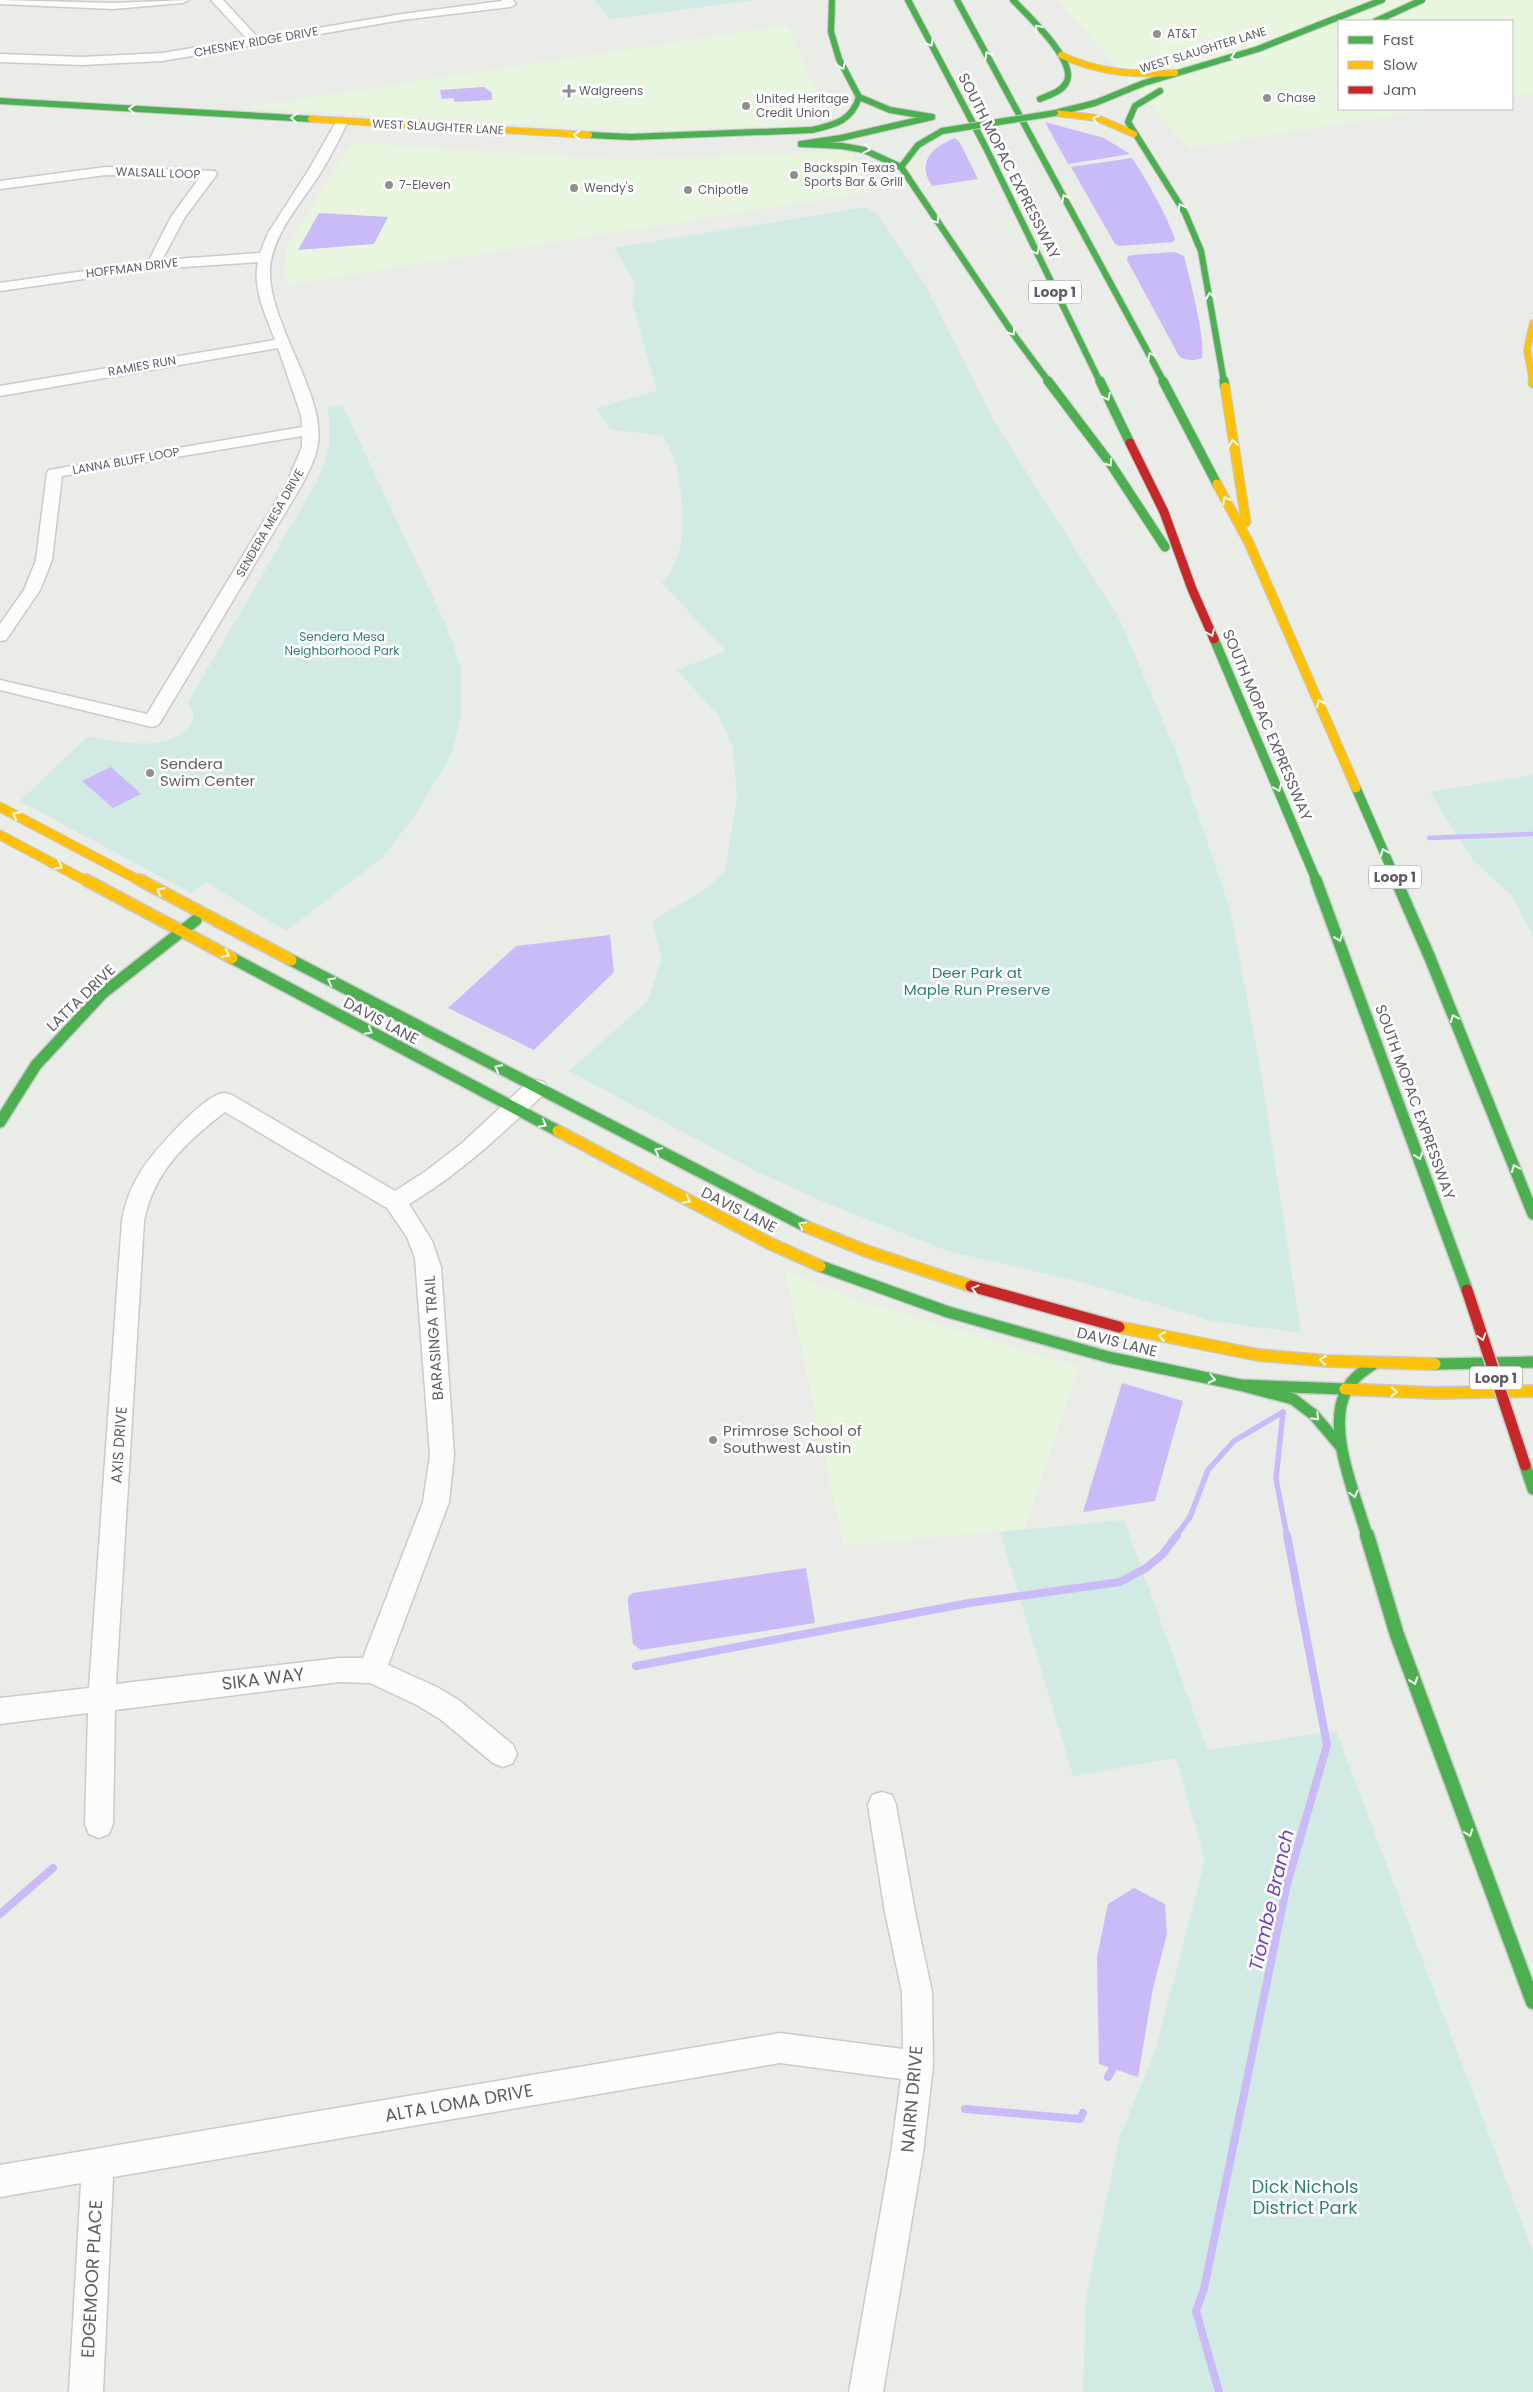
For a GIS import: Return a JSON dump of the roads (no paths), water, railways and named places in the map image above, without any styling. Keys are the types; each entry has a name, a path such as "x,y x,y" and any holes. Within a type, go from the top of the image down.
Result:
{"main road":[{"path":"812,130 838,124 852,116 858,107 859,96 839,59 831,32 832,0"},
{"name":"SOUTH MOPAC EXPRESSWAY","path":"908,0 986,148 1164,512 1192,589 1323,896 1403,1110 1467,1290 1533,1489"},
{"name":"Loop 1","path":"956,0 1146,346 1180,416 1249,543 1430,958 1533,1214"},
{"path":"1013,0 1061,55 1067,66 1068,80 1057,91 1040,99"},
{"path":"1378,20 1422,0"},
{"path":"1346,20 1362,13 1377,2"},
{"name":"WEST SLAUGHTER LANE","path":"0,101 626,142 812,130 907,132 942,130 1055,113 1085,106 1175,73 1220,62 1307,31 1377,2"},
{"path":"1322,36 1320,33 1323,30 1338,23"},
{"path":"1265,59 1312,39 1311,34 1307,31"},
{"path":"1061,55 1082,67 1110,74 1136,76 1175,73"},
{"name":"WEST SLAUGHTER LANE","path":"1001,106 1040,99 1160,91 1173,88"},
{"path":"1160,91 1142,99 1131,108 1128,122 1134,134 1162,173 1185,213 1200,251 1210,295 1249,543"},
{"path":"859,96 890,110 942,115"},
{"path":"18,116 30,102"},
{"name":"WEST SLAUGHTER LANE","path":"901,166 878,152 863,148 796,144 841,138 942,115 981,109"},
{"path":"1055,113 1097,118 1134,134"},
{"path":"942,130 917,144 908,152 901,166 1014,336 1110,463 1192,589"},
{"name":"WEST SLAUGHTER LANE","path":"318,134 351,136"},
{"path":"507,142 600,145 626,142"},
{"path":"1533,322 1528,350 1533,383"},
{"name":"DAVIS LANE","path":"0,807 536,1088 822,1235 843,1251 1128,1330 1257,1355 1418,1366 1533,1362"},
{"name":"DAVIS LANE","path":"0,835 769,1243 830,1271 948,1312 1090,1352 1240,1385 1345,1391 1436,1393 1533,1391"},
{"name":"LATTA DRIVE","path":"0,1122 36,1065 103,993 203,914"},
{"path":"830,1271 843,1251"},
{"path":"1372,1364 1348,1383 1345,1391 1341,1447 1397,1635 1533,2002"},
{"path":"1240,1385 1293,1399 1314,1415 1341,1447"}],"street":[{"path":"0,1 113,6 183,0"},
{"path":"217,0 239,22 255,42"},
{"name":"CHESNEY RIDGE DRIVE","path":"0,58 56,61 130,60 178,56 402,17 508,2"},
{"name":"SENDERA MESA DRIVE","path":"0,685 152,721 302,471 310,446 306,400 266,296 263,280 265,257 275,233 342,122"},
{"name":"WALSALL LOOP","path":"0,185 106,171 139,170 210,174 168,232 153,264"},
{"name":"HOFFMAN DRIVE","path":"0,287 153,264 265,257"},
{"name":"RAMIES RUN","path":"0,391 283,343"},
{"name":"LANNA BLUFF LOOP","path":"0,636 32,590 44,560 55,473 310,430"},
{"path":"395,1202 419,1188 457,1160 497,1127 536,1088"},
{"name":"BARASINGA TRAIL","path":"224,1101 395,1202 418,1236 426,1252 429,1267 442,1455 436,1502 372,1671"},
{"name":"AXIS DRIVE","path":"98,1824 102,1698 133,1221 141,1192 160,1158 197,1122 224,1101"},
{"name":"SIKA WAY","path":"0,1711 339,1670 372,1671 427,1696 450,1710 503,1754"},
{"name":"NAIRN DRIVE","path":"866,2392 907,2154 918,2066 917,1992 900,1912 882,1805"},
{"name":"ALTA LOMA DRIVE","path":"0,2181 780,2048 918,2066"},
{"name":"EDGEMOOR PLACE","path":"86,2392 98,2165"}],"waterway":[{"name":"Tiombe Branch","path":"1429,838 1533,834"},
{"path":"1176,1536 1190,1517 1208,1470 1234,1441 1283,1412 1276,1479 1287,1536"},
{"path":"636,1666 969,1603 1120,1582 1146,1568 1163,1554 1177,1535"},
{"name":"Tiombe Branch","path":"1219,2392 1196,2311 1204,2289 1287,1884 1327,1745 1287,1535"},
{"path":"0,1914 53,1868"},
{"path":"1108,2077 1113,2068"},
{"path":"965,2109 1080,2119 1083,2113"}],"place":[{"name":"AT&T","path":"1157,34"},
{"name":"Walgreens","path":"569,91"},
{"name":"Chase","path":"1267,98"},
{"name":"United Heritage Credit Union","path":"746,106"},
{"name":"Backspin Texas Sports Bar & Grill","path":"794,175"},
{"name":"7-Eleven","path":"389,185"},
{"name":"Wendy's","path":"574,188"},
{"name":"Chipotle","path":"688,190"},
{"name":"Sendera Swim Center","path":"150,773"},
{"name":"Primrose School of Southwest Austin","path":"713,1440"}],"park label":[{"name":"Sendera Mesa Neighborhood Park","path":"342,644"},
{"name":"Deer Park at Maple Run Preserve","path":"977,982"},
{"name":"Dick Nichols District Park","path":"1305,2197"}]}
